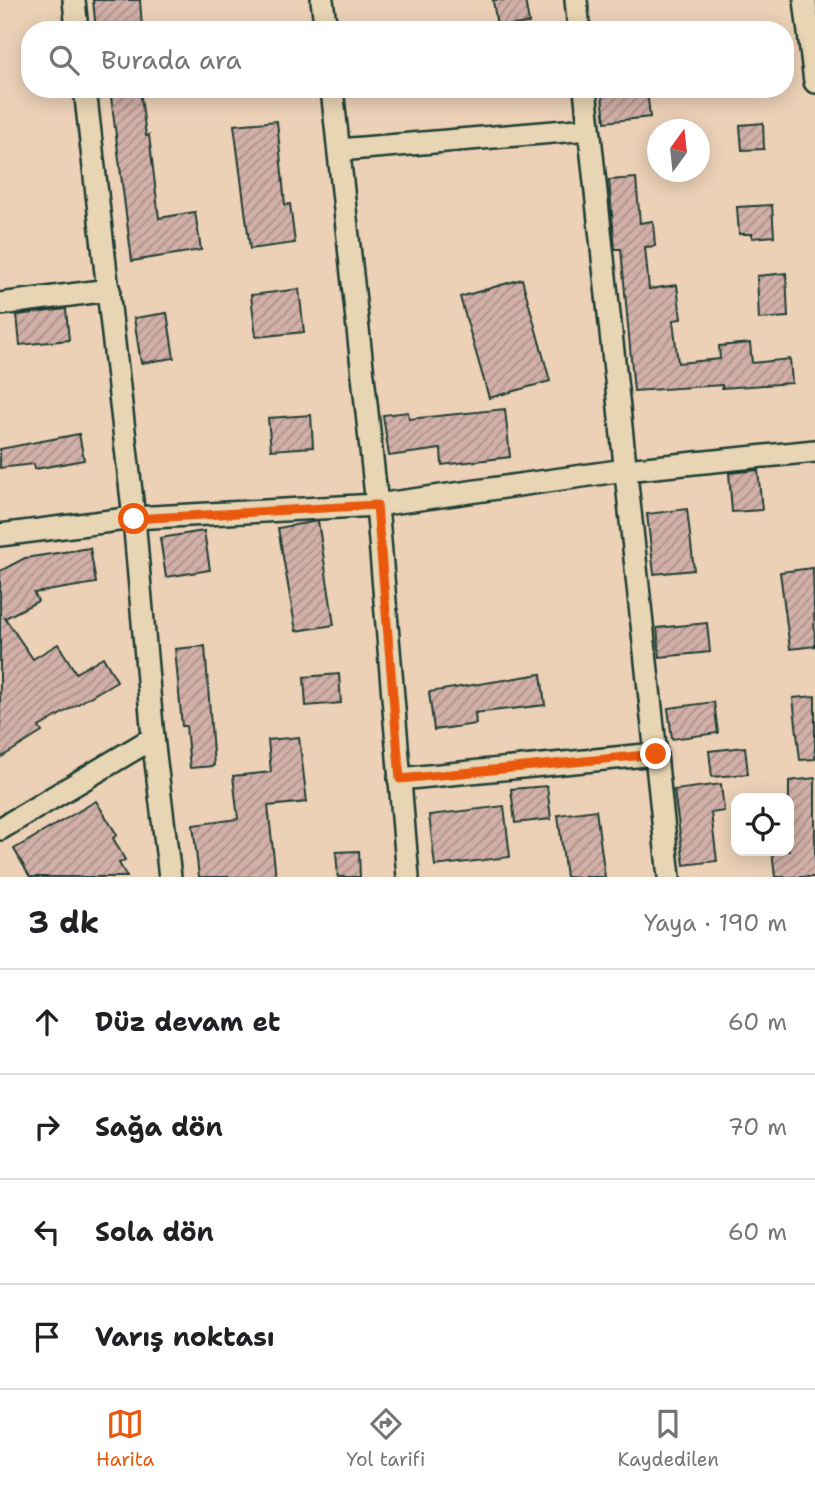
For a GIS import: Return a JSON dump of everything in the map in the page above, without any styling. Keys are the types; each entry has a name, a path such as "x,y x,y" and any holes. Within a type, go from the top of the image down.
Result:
{"street":[{"path":"74,0 77,21"},
{"path":"323,0 325,21"},
{"path":"576,0 578,21"},
{"path":"806,0 815,82"},
{"path":"86,98 134,519 153,738 170,877"},
{"path":"333,98 377,505 408,877"},
{"path":"586,98 668,877"},
{"path":"339,150 589,129"},
{"path":"0,304 109,290"},
{"path":"0,535 134,519 377,505 625,470 815,451"},
{"path":"0,829 153,738"},
{"path":"400,779 656,754"}],"building":[{"path":"93,0 140,0 142,21 95,21"},
{"path":"493,0 525,0 529,21 496,21"},
{"path":"111,98 141,98 146,136 149,135 159,218 195,212 201,250 132,261"},
{"path":"602,98 648,98 650,117 605,122"},
{"path":"277,121 285,205 290,204 295,243 250,249 234,125"},
{"path":"763,123 764,149 742,150 740,125"},
{"path":"636,178 640,223 653,221 655,246 645,247 649,289 677,285 681,319 673,320 678,363 720,359 719,346 750,343 752,363 790,359 792,383 634,391 621,249 615,249 609,180"},
{"path":"772,205 774,236 752,238 752,234 739,234 737,207"},
{"path":"786,273 788,317 759,319 757,276"},
{"path":"522,279 550,381 489,398 460,297"},
{"path":"299,289 304,332 256,337 251,295"},
{"path":"66,309 69,340 20,345 17,315"},
{"path":"167,313 174,358 141,363 134,318"},
{"path":"505,409 510,457 442,465 441,449 389,456 383,415 408,412 409,419"},
{"path":"311,415 313,447 271,450 268,418"},
{"path":"79,434 84,460 35,469 34,464 0,468 0,449"},
{"path":"758,470 762,510 732,512 729,473"},
{"path":"687,509 694,570 654,574 647,514"},
{"path":"318,521 334,625 296,631 278,528"},
{"path":"204,531 210,570 166,577 160,538"},
{"path":"90,548 96,583 34,593 38,601 5,618 33,659 58,644 76,673 103,657 117,681 39,727 42,732 0,758 0,571 25,558"},
{"path":"813,568 815,646 790,649 780,572"},
{"path":"707,623 710,652 660,657 657,628"},
{"path":"205,646 214,766 190,768 186,726 182,726 175,649"},
{"path":"339,674 341,703 306,706 304,677"},
{"path":"541,674 545,705 475,713 476,724 434,730 429,692"},
{"path":"815,696 815,759 800,760 793,698"},
{"path":"714,702 718,733 672,739 668,708"},
{"path":"299,737 307,802 268,806 276,877 199,877 193,825 238,819 233,776 271,772 268,740"},
{"path":"745,747 748,774 712,777 709,751"},
{"path":"815,778 815,877 775,877 773,856 794,856 794,793 789,793 789,781"},
{"path":"721,784 724,811 711,813 717,861 684,865 674,790"},
{"path":"547,786 551,819 515,823 511,789"},
{"path":"96,801 117,835 113,838 125,860 119,863 127,877 30,877 14,849"},
{"path":"504,806 510,857 435,866 429,815"},
{"path":"596,810 605,877 566,877 558,815"},
{"path":"359,851 360,877 338,877 336,852"}],"route":[{"path":"134,519 377,505 400,779 656,754"}]}
